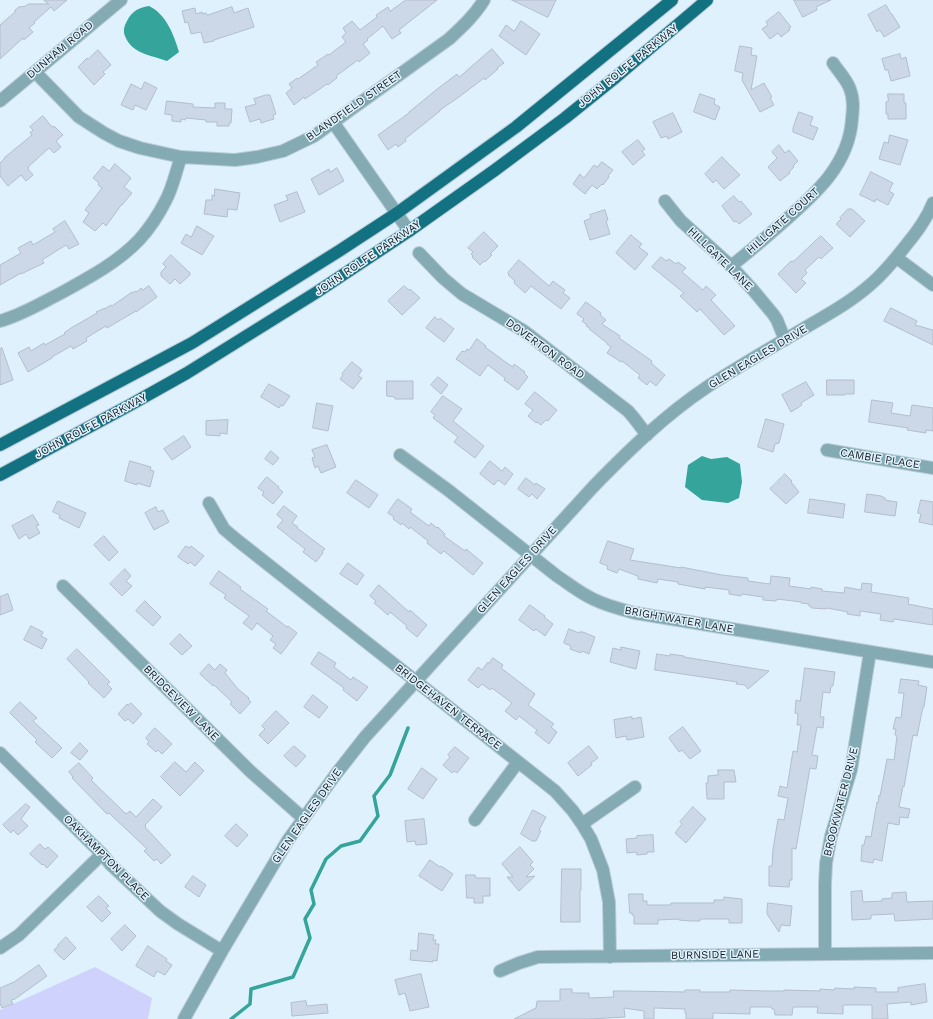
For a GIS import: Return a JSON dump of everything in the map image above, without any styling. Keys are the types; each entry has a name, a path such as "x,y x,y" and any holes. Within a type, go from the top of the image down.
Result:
{"main road":[{"name":"JOHN ROLFE PARKWAY","path":"0,446 192,343 397,213 516,127 672,0"},
{"name":"JOHN ROLFE PARKWAY","path":"0,475 187,373 317,292 409,231 565,118 707,0"}],"street":[{"name":"DUNHAM ROAD","path":"0,101 121,0"},
{"name":"BLANDFIELD STREET","path":"35,72 79,117 119,141 140,148 181,157 226,160 257,157 282,151 314,136 449,39 464,25 484,0"},
{"name":"HILLGATE COURT","path":"732,266 814,195 827,180 842,155 849,138 852,125 853,104 847,83 834,63"},
{"path":"333,122 409,231"},
{"path":"0,321 28,311 108,266 124,254 151,225 166,200 181,157"},
{"name":"HILLGATE LANE","path":"665,201 681,221 732,266 753,290 777,320 785,340"},
{"name":"GLEN EAGLES DRIVE","path":"184,1019 276,858 303,818 336,774 365,737 593,487 618,460 646,435 672,413 706,388 747,361 831,313 871,284 896,258 918,231 933,204"},
{"name":"DOVERTON ROAD","path":"419,253 442,278 462,294 524,331 628,411 646,435"},
{"path":"896,258 933,285"},
{"name":"CAMBIE PLACE","path":"827,450 933,468"},
{"name":"BRIGHTWATER LANE","path":"400,455 448,490 557,576 592,599 634,613 933,662"},
{"name":"BRIDGEHAVEN TERRACE","path":"209,503 224,529 237,540 555,791 582,824 591,839 603,870 609,902 610,956"},
{"name":"BRIDGEVIEW LANE","path":"63,586 250,771 303,818"},
{"name":"BROOKWATER DRIVE","path":"825,954 826,863 831,836 850,770 870,652"},
{"name":"OAKHAMPTON PLACE","path":"0,753 102,854 111,865 160,911 222,951"},
{"path":"475,820 518,762"},
{"path":"582,824 634,787"},
{"path":"0,948 19,935 102,854"},
{"name":"BURNSIDE LANE","path":"500,971 519,963 538,958 933,952"}],"shaded area":[{"path":"149,6 160,14 165,20 177,45 179,52 167,61 137,50 132,47 125,36 124,32 126,23 133,12"},
{"path":"702,456 711,459 727,457 740,464 742,482 739,498 728,503 702,500 685,487 688,465"},
{"path":"95,967 152,998 148,1019 0,1019 0,1010"}],"building":[{"path":"44,0 67,0 54,11 51,7 29,28 33,32 24,40 23,38 0,59 0,25 19,7 26,6 28,4 48,4"},
{"path":"406,0 437,0 399,30 401,33 392,39 383,26 363,44 370,53 359,62 358,60 336,76 337,78 328,85 327,84 305,99 304,97 294,105 286,93 292,88 289,84 318,65 316,62 328,54 329,55 346,42 342,37 346,33 343,28 352,21 360,30 377,17 376,15 388,7 390,11"},
{"path":"512,0 556,0 548,17"},
{"path":"794,0 831,0 816,7 817,10 803,17"},
{"path":"886,5 900,27 884,37 880,30 877,32 868,15"},
{"path":"232,7 234,13 248,8 254,27 204,43 201,32 191,34 188,22 185,23 182,11 195,8 196,14 202,12 202,14 206,13 207,15"},
{"path":"779,12 791,27 789,28 790,30 781,37 778,33 770,39 762,29 768,25 766,22"},
{"path":"521,21 540,34 526,55 499,36 506,25 514,31"},
{"path":"740,46 752,48 751,55 757,56 751,90 764,83 772,97 770,98 774,105 760,112 742,80 743,73 735,71"},
{"path":"492,49 504,63 497,68 498,69 485,80 484,78 440,110 405,139 406,141 398,147 396,144 388,150 378,135 409,113 457,74 459,77"},
{"path":"98,50 111,65 103,72 105,74 94,85 78,67"},
{"path":"900,54 901,59 906,57 910,76 891,81 888,70 885,70 882,59"},
{"path":"145,82 157,88 146,110 135,105 133,110 121,105 131,84 141,89"},
{"path":"700,94 715,99 714,104 720,107 715,120 694,112"},
{"path":"888,94 904,94 904,103 906,103 906,119 888,119 888,114 886,114 886,102 888,101"},
{"path":"270,95 276,114 273,115 274,119 261,123 260,119 250,122 245,107 256,104 254,99"},
{"path":"167,101 193,104 193,107 215,108 215,103 225,103 225,109 232,109 231,123 229,123 229,126 217,126 217,122 206,122 206,120 186,118 185,120 181,119 181,122 172,121 172,115 165,114"},
{"path":"799,112 813,117 810,125 818,128 813,140 793,132"},
{"path":"673,113 682,132 668,139 667,136 661,138 653,122"},
{"path":"43,116 52,127 54,126 63,135 56,141 61,147 54,153 49,148 28,167 33,175 26,181 21,175 8,186 0,176 0,163 32,135 30,133 33,130 30,127"},
{"path":"890,135 908,140 900,165 879,159 884,142 888,143"},
{"path":"638,140 645,149 642,151 645,155 633,165 622,152"},
{"path":"779,145 785,153 789,150 798,161 789,172 790,173 780,181 768,167 777,158 772,152"},
{"path":"722,157 740,175 724,189 716,180 713,183 705,174"},
{"path":"602,162 613,170 603,185 602,184 597,189 592,185 585,194 573,184 580,174 584,178 594,165 597,167"},
{"path":"115,164 131,178 124,187 132,193 106,226 103,223 95,231 83,222 89,213 85,210 102,188 93,178 103,166 109,171"},
{"path":"337,168 344,181 319,195 311,179 329,169 330,172"},
{"path":"871,172 893,183 889,191 894,194 888,205 876,199 875,202 860,195"},
{"path":"215,189 240,193 237,210 228,209 227,217 204,214 206,200 212,200 212,195 214,196"},
{"path":"297,192 305,212 280,222 274,205 288,200 286,196"},
{"path":"734,196 739,202 741,201 752,214 739,224 736,221 734,222 722,206"},
{"path":"848,209 852,209 865,221 850,237 836,224"},
{"path":"605,210 608,220 606,221 610,234 590,240 584,221 591,218 590,215"},
{"path":"65,221 79,244 69,249 66,245 42,260 44,263 21,273 0,285 0,265 21,253 18,248 31,241 33,245 55,232 53,229"},
{"path":"197,226 214,236 202,255 181,243 186,234 191,237"},
{"path":"484,232 498,246 490,254 492,255 480,265 472,257 473,256 471,254 473,252 468,248"},
{"path":"631,235 642,244 639,247 648,254 635,270 616,253"},
{"path":"821,236 833,248 821,259 819,257 805,270 807,273 801,279 806,283 796,293 778,274"},
{"path":"171,255 190,273 190,275 180,284 175,279 170,284 161,276 161,272 166,267 163,264"},
{"path":"661,257 666,261 669,259 676,264 678,262 686,268 682,272 703,290 706,286 716,295 711,300 735,326 724,335 700,309 697,312 680,296 684,293 652,267"},
{"path":"519,260 549,286 553,281 565,290 563,293 570,298 561,309 531,286 525,293 514,283 515,281 508,275 508,273"},
{"path":"149,286 157,297 136,312 107,328 106,326 86,338 87,341 73,349 71,346 28,372 18,353 29,347 31,351 44,343 45,345 65,334 64,333 71,328 97,313 96,312 111,305 112,306 132,292 137,292 141,288 142,290"},
{"path":"404,286 420,298 402,315 388,301"},
{"path":"586,302 601,313 600,315 606,320 602,324 652,361 651,363 665,375 656,386 650,381 647,385 638,378 640,375 622,361 621,362 607,353 611,347 589,329 590,328 582,321 584,319 577,314"},
{"path":"891,308 917,321 915,325 933,330 933,345 884,321"},
{"path":"435,317 438,320 440,318 454,329 444,342 426,328"},
{"path":"477,339 486,346 485,347 507,363 513,367 514,364 525,372 524,373 528,377 518,390 504,380 505,378 488,365 480,376 456,359 462,351 465,352 467,349 469,350"},
{"path":"2,348 13,380 0,385 0,349"},
{"path":"352,362 362,370 358,376 362,378 353,389 340,379 343,375 342,374"},
{"path":"438,377 448,385 441,394 431,385"},
{"path":"827,380 854,380 854,394 827,395"},
{"path":"387,381 413,381 413,399 395,399 395,397 387,396"},
{"path":"806,382 814,395 801,403 802,405 791,412 782,395"},
{"path":"269,384 290,396 283,406 281,405 279,408 261,397"},
{"path":"535,392 557,410 548,421 546,420 541,425 537,422 536,423 528,416 533,410 525,404"},
{"path":"443,396 462,409 453,421 484,446 475,458 454,442 458,437 433,418 435,415 431,412"},
{"path":"872,400 893,403 891,413 910,416 912,405 933,408 933,431 926,430 926,433 907,430 908,428 869,422"},
{"path":"317,403 333,406 328,431 313,428"},
{"path":"766,419 784,424 779,443 775,444 773,452 758,447"},
{"path":"228,420 227,434 220,433 220,436 206,435 206,421"},
{"path":"184,436 191,447 172,460 164,449"},
{"path":"327,445 336,467 321,473 318,466 315,468 312,458 315,457 312,450"},
{"path":"271,451 279,458 273,465 265,459"},
{"path":"130,461 151,467 150,470 154,471 150,487 125,481"},
{"path":"490,461 502,471 505,467 513,474 505,485 498,480 494,485 480,474"},
{"path":"785,474 792,481 791,482 799,492 786,504 770,489"},
{"path":"267,477 283,492 273,504 262,495 264,492 258,488"},
{"path":"526,478 535,485 536,483 545,489 537,499 532,494 529,497 518,489"},
{"path":"356,480 378,495 369,508 347,493"},
{"path":"867,494 881,496 885,498 885,500 897,502 895,516 865,512"},
{"path":"398,499 412,509 410,512 429,526 431,523 437,528 438,527 445,534 444,536 465,551 466,549 483,563 473,575 444,551 441,554 427,543 428,541 410,527 409,529 402,523 401,525 393,519 394,517 388,513"},
{"path":"810,499 845,504 843,518 808,513"},
{"path":"921,500 933,502 933,525 919,522 921,514 918,513"},
{"path":"58,501 86,513 79,528 59,518 60,515 53,512"},
{"path":"284,506 297,516 292,523 325,549 316,562 303,552 305,549 277,527 283,520 277,515"},
{"path":"156,507 158,512 163,510 169,522 154,530 145,513"},
{"path":"33,515 39,525 36,526 40,533 29,539 26,534 19,539 12,526"},
{"path":"104,536 118,552 109,561 94,545"},
{"path":"608,541 634,549 630,560 748,578 748,581 770,584 771,576 790,578 789,586 811,589 811,587 822,589 822,591 844,593 845,587 861,590 862,583 872,584 871,592 909,598 908,604 933,609 933,625 894,619 893,622 880,620 881,614 860,611 860,616 827,608 812,608 809,604 801,602 777,599 776,601 763,600 763,597 729,594 729,590 705,587 705,589 678,584 678,582 658,579 657,583 638,579 638,576 619,569 617,573 607,569 608,566 600,563"},
{"path":"186,546 189,548 191,546 204,556 195,566 190,562 188,564 178,557"},
{"path":"348,563 364,575 357,585 340,574"},
{"path":"125,569 131,576 126,581 132,586 122,596 110,584"},
{"path":"219,571 241,587 240,589 268,609 266,611 297,633 281,654 273,648 276,644 270,640 273,636 257,623 252,630 243,623 249,616 224,598 226,595 210,584"},
{"path":"379,585 409,612 410,610 427,625 417,637 406,628 407,626 390,612 388,615 374,603 376,601 370,596"},
{"path":"8,594 13,610 0,615 0,597"},
{"path":"145,601 161,617 153,626 136,611"},
{"path":"530,605 553,624 545,636 536,629 534,631 519,620"},
{"path":"31,626 43,632 41,636 47,639 42,649 24,640"},
{"path":"569,629 579,633 583,632 595,637 589,654 570,649 571,646 564,643"},
{"path":"180,634 192,646 182,655 170,644"},
{"path":"621,647 640,651 636,669 610,662 613,648 621,650"},
{"path":"77,649 110,682 107,684 112,689 104,698 88,683 89,682 67,659"},
{"path":"319,652 336,663 334,667 351,680 353,677 368,687 357,701 343,690 344,688 311,664"},
{"path":"657,654 684,656 769,671 748,689 745,685 736,684 737,682 655,670"},
{"path":"493,658 503,665 501,668 535,694 528,705 554,724 551,727 557,732 549,744 535,733 537,730 519,716 516,720 505,711 512,703 492,688 490,690 482,684 478,688 468,680 478,667 482,670"},
{"path":"209,664 215,670 220,664 227,670 225,673 238,689 249,698 248,699 251,702 240,714 230,704 232,702 200,674"},
{"path":"805,668 835,672 833,686 831,686 830,693 823,692 820,717 824,717 823,728 817,727 812,755 818,756 816,769 810,768 796,849 792,848 792,880 790,880 789,887 769,886 769,866 772,866 778,819 784,820 788,798 778,796 780,786 787,788 793,751 797,752 801,725 797,725 798,714 795,713 796,700 800,701"},
{"path":"901,679 919,681 918,685 927,687 917,736 913,735 899,807 910,809 908,818 900,817 899,825 888,823 882,861 874,859 873,863 861,861 862,845 864,845 866,836 871,837 887,759 894,760 897,736 895,735 896,729 893,729 896,717 901,718 904,693 899,693"},
{"path":"313,695 328,707 319,718 304,707"},
{"path":"20,702 37,718 33,721 62,748 52,758 35,742 37,740 10,713"},
{"path":"131,703 142,714 133,724 128,719 125,721 118,714 127,704 128,705"},
{"path":"276,711 289,723 268,744 259,735 265,729 262,726"},
{"path":"632,717 632,719 641,717 644,737 627,740 626,736 616,738 614,720"},
{"path":"683,727 701,751 690,759 682,750 679,752 669,738"},
{"path":"155,728 172,744 162,754 158,750 156,752 147,744 149,742 146,738"},
{"path":"80,743 88,751 80,760 71,753"},
{"path":"294,746 306,756 296,767 284,756"},
{"path":"589,746 598,758 578,776 568,763"},
{"path":"455,747 469,758 457,773 454,771 452,773 443,765 450,757 448,755"},
{"path":"175,762 186,772 195,762 204,771 180,796 161,777"},
{"path":"79,763 93,778 91,780 126,814 130,811 136,817 153,799 162,807 145,825 145,827 171,855 161,864 157,859 154,861 144,851 147,849 109,813 107,814 72,778 73,777 69,772"},
{"path":"422,768 437,779 423,799 408,789"},
{"path":"718,770 734,770 736,782 724,782 724,799 707,799 706,783 708,783 708,776 718,775"},
{"path":"26,804 30,807 21,819 28,826 18,835 13,830 11,833 3,825"},
{"path":"693,807 706,819 686,843 675,833 682,824 680,822"},
{"path":"533,810 546,817 539,830 541,831 536,841 532,841 521,834"},
{"path":"424,819 427,844 416,845 415,841 407,842 405,821"},
{"path":"236,824 248,835 237,847 225,836"},
{"path":"653,835 654,852 647,852 647,854 637,855 636,852 627,853 626,839 637,838 637,836"},
{"path":"40,844 45,849 48,847 58,856 47,868 30,854"},
{"path":"520,847 533,862 530,865 534,869 526,877 535,876 519,891 507,877 513,877 502,864"},
{"path":"430,860 453,874 442,891 419,876"},
{"path":"562,869 581,869 580,922 561,922"},
{"path":"466,875 475,875 476,878 490,878 490,896 483,896 483,903 474,903 474,898 467,898"},
{"path":"193,876 206,885 199,897 185,887"},
{"path":"862,891 863,902 882,901 882,899 892,898 892,893 906,892 907,902 933,901 933,919 895,921 894,914 871,915 871,919 852,920 851,892"},
{"path":"629,894 643,894 643,901 647,901 647,905 671,905 671,903 714,903 714,900 724,900 724,897 742,899 742,923 729,923 729,919 700,919 700,921 691,921 679,919 658,920 658,924 634,924 634,915 630,913"},
{"path":"99,896 109,906 106,908 111,913 102,922 87,907"},
{"path":"768,903 792,906 790,926 781,925 779,932 767,914"},
{"path":"125,925 136,936 122,951 111,939"},
{"path":"419,933 434,935 433,940 436,940 435,944 439,944 437,961 410,960 411,950 417,951"},
{"path":"66,937 76,948 64,960 54,950"},
{"path":"148,946 167,959 166,961 172,965 165,975 157,971 154,977 136,966"},
{"path":"39,965 47,976 15,999 11,1000 13,1004 2,1008 0,1003 0,988 14,982"},
{"path":"421,974 429,1007 410,1011 405,993 399,995 395,980"},
{"path":"925,984 927,1002 911,1005 911,1002 887,1004 888,1019 872,1019 872,1005 843,1005 843,1014 817,1013 818,1007 793,1007 792,1015 775,1015 774,1009 771,1007 750,1007 750,1014 713,1013 713,1019 686,1019 685,1009 654,1008 654,1019 644,1019 644,1011 624,1008 625,1017 589,1019 514,1019 536,1008 537,1001 560,1001 560,989 572,989 572,993 589,993 589,998 614,997 613,991 820,991 820,989 834,990 835,988 854,989 854,987 876,988 876,992 898,992 898,988"},
{"path":"306,1001 307,1006 327,1004 328,1013 292,1016 291,1003"}],"waterway":[{"path":"231,1019 250,1004 251,989 293,977 310,938 305,919 314,904 311,890 326,859 341,846 360,841 378,816 374,796 390,775 408,728"}]}
